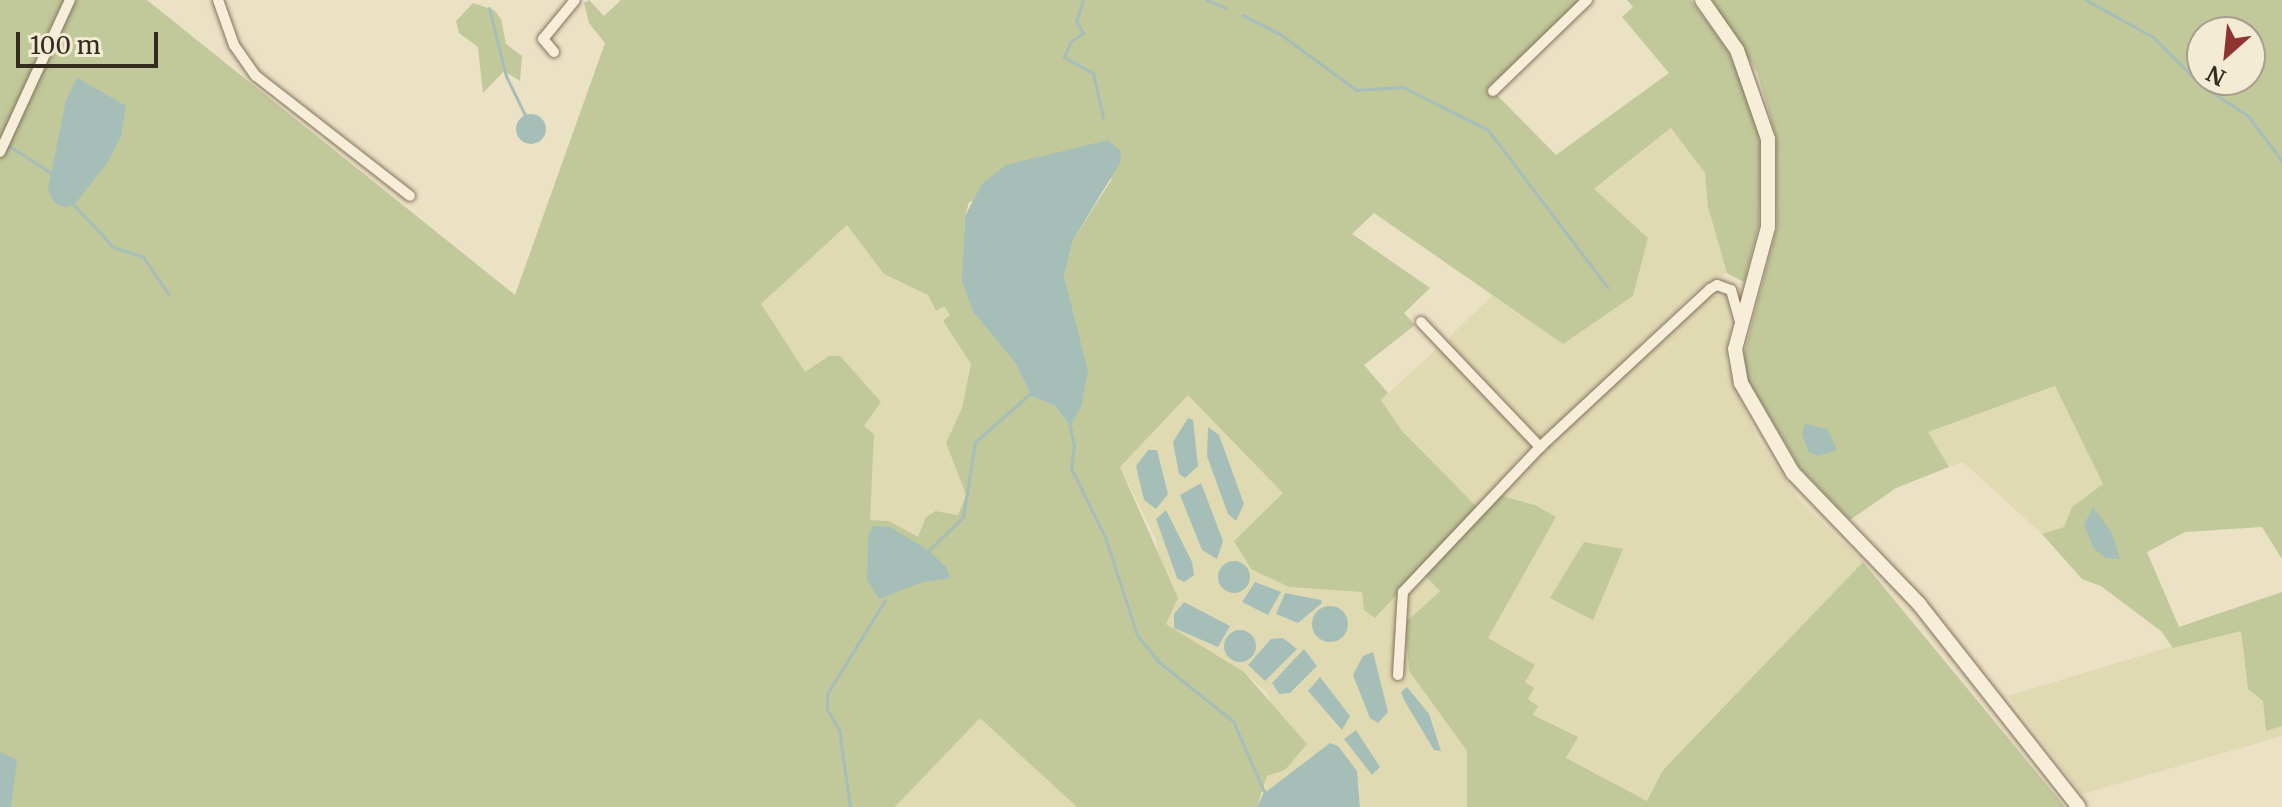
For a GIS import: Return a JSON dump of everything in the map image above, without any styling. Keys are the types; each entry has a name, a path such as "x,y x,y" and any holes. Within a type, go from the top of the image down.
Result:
{"main road":[{"path":"1702,0 1737,50 1768,139 1768,227 1735,349 1738,372 1793,473 1919,604 2079,807"}],"street":[{"path":"0,152 70,0"},
{"path":"218,0 234,45 256,76 410,196"},
{"path":"554,52 543,39 575,0"},
{"path":"1493,91 1587,0"},
{"path":"1398,675 1403,592 1540,447 1710,289 1717,285 1731,290 1741,326"},
{"path":"1421,322 1540,447"}],"shaded area":[{"path":"1672,128 1705,173 1708,207 1727,273 1700,287 1547,435 1538,436 1449,342 1450,336 1494,294 1563,344 1594,190"},
{"path":"847,224 884,274 909,281 944,306 950,315 943,321 971,364 962,408 946,443 966,495 958,515 934,511 926,517 919,538 889,521 869,520 874,434 864,426 829,356 805,373 760,304"},
{"path":"1725,295 1731,316 1726,365 1758,439 1800,501 1863,562 1663,770 1647,801 1565,758 1554,727 1533,715 1524,682 1488,638 1556,517 1535,505 1499,495 1706,297"},
{"path":"1441,345 1532,445 1477,507 1402,431 1381,400"},
{"path":"2055,386 2103,484 2072,507 2064,527 2042,534 1963,462 1949,467 1927,432"},
{"path":"1188,394 1284,493 1234,541 1418,570 1440,591 1405,623 1409,671 1467,751 1467,807 1360,807 1359,783 1330,743 1263,794 1267,776 1285,769 1268,694 1244,672 1166,624 1156,540 1120,467"},
{"path":"2241,631 2248,689 2263,701 2266,731 2282,726 2282,736 2082,794 2008,696 2220,632"},
{"path":"980,717 1077,807 895,807"}],"green space":[{"path":"0,0 64,0 47,35 56,40 76,0 147,0 515,295 605,43 589,23 584,3 589,0 604,16 621,0 1581,0 1489,87 1556,155 1669,73 1622,17 1633,7 1627,0 1691,0 1728,51 1753,110 1760,143 1759,225 1744,282 1727,273 1708,207 1705,173 1671,128 1594,189 1648,238 1633,296 1563,344 1374,213 1352,234 1430,288 1404,313 1415,325 1364,365 1388,393 1381,400 1402,431 1477,507 1375,618 1364,610 1362,592 1289,587 1251,569 1234,541 1283,493 1188,395 1120,467 1178,598 1166,624 1244,672 1307,744 1285,770 1267,776 1257,807 1077,807 980,718 895,807 0,807","holes":["1112,179 1073,240 1064,277 1072,314 1070,426 1055,406 1031,396 1016,364 973,312 963,271 965,216 969,202","847,225 884,274 928,295 936,311 944,306 950,315 943,321 971,364 962,408 946,443 966,495 958,515 935,511 926,517 918,537 889,521 870,520 874,434 864,426 881,402 840,356 829,356 805,372 761,304"]},
{"path":"1712,0 2282,0 2282,559 2262,527 2185,532 2147,552 2179,627 2282,592 2282,726 2266,731 2263,701 2248,689 2241,631 2173,648 2161,631 2101,586 2082,579 2042,534 2064,527 2072,507 2103,484 2055,386 1928,432 1949,467 1896,488 1850,520 1800,468 1748,380 1743,358 1777,227 1776,137 1757,72"},
{"path":"473,3 494,10 501,19 506,44 522,56 520,81 504,71 483,93 478,47 459,33 456,21"},
{"path":"1499,495 1535,505 1556,517 1488,638 1535,665 1525,682 1534,688 1528,699 1538,706 1533,715 1578,737 1566,758 1647,801 1663,770 1863,562 2065,807 1467,807 1467,751 1409,671 1405,623 1440,591 1423,574"},
{"path":"1584,542 1623,549 1593,620 1550,598"}],"water":[{"path":"77,78 126,106 121,136 108,162 74,205 64,207 54,202 48,189 66,100"},
{"path":"531,114 537,115 545,123 545,135 537,143 531,144 525,143 517,135 516,129 517,123 525,115"},
{"path":"1108,140 1121,151 1120,163 1073,240 1064,277 1088,371 1081,407 1070,426 1055,406 1031,396 1016,364 973,312 962,281 965,216 982,184 1006,165"},
{"path":"1188,418 1193,420 1198,466 1185,478 1179,474 1173,442"},
{"path":"1805,424 1827,429 1837,450 1818,456 1808,451 1802,434"},
{"path":"1208,427 1219,435 1244,504 1236,521 1228,514 1207,456"},
{"path":"1148,450 1157,450 1168,494 1156,509 1144,500 1136,466"},
{"path":"1201,483 1223,541 1217,559 1202,550 1180,495"},
{"path":"2093,507 2112,533 2120,559 2106,558 2094,549 2084,525"},
{"path":"1166,510 1192,562 1194,575 1184,582 1177,578 1156,519"},
{"path":"873,526 890,527 928,550 947,568 950,578 923,582 879,599 867,580 868,537"},
{"path":"1234,561 1246,565 1250,577 1246,589 1234,593 1222,589 1218,577 1222,565"},
{"path":"1255,582 1281,592 1268,615 1242,602"},
{"path":"1285,593 1321,600 1322,603 1298,623 1276,614"},
{"path":"1184,602 1230,626 1218,647 1174,628 1174,614"},
{"path":"1330,606 1343,611 1348,624 1343,637 1330,642 1317,637 1312,624 1317,611"},
{"path":"1240,630 1251,635 1256,646 1251,657 1240,662 1229,657 1224,646 1229,635"},
{"path":"1283,638 1297,649 1265,681 1248,665 1271,639"},
{"path":"1304,649 1317,666 1290,693 1279,694 1272,683"},
{"path":"1373,652 1388,712 1378,723 1370,718 1353,675 1363,656"},
{"path":"1320,677 1350,716 1342,730 1308,691"},
{"path":"1407,687 1429,714 1441,751 1434,750 1404,700 1401,692"},
{"path":"1356,730 1380,767 1372,775 1344,739"},
{"path":"1330,743 1338,746 1357,771 1360,807 1257,807 1263,794"},
{"path":"0,752 17,760 11,807 0,807"}],"waterway":[{"path":"1083,0 1076,21 1083,33 1071,41 1064,57 1093,73 1103,118"},
{"path":"1207,0 1226,8"},
{"path":"2086,0 2153,37 2201,85 2248,116 2282,161"},
{"path":"489,8 506,76 526,117"},
{"path":"1242,15 1280,34 1356,90 1403,87 1488,130 1608,288"},
{"path":"8,145 51,173"},
{"path":"74,205 113,247 143,257 169,295"},
{"path":"927,552 963,517 975,442 1032,392"},
{"path":"1069,422 1074,446 1071,468 1105,537 1137,635 1159,662 1233,721 1266,796"},
{"path":"850,807 839,730 827,709 827,694 885,600"}]}
